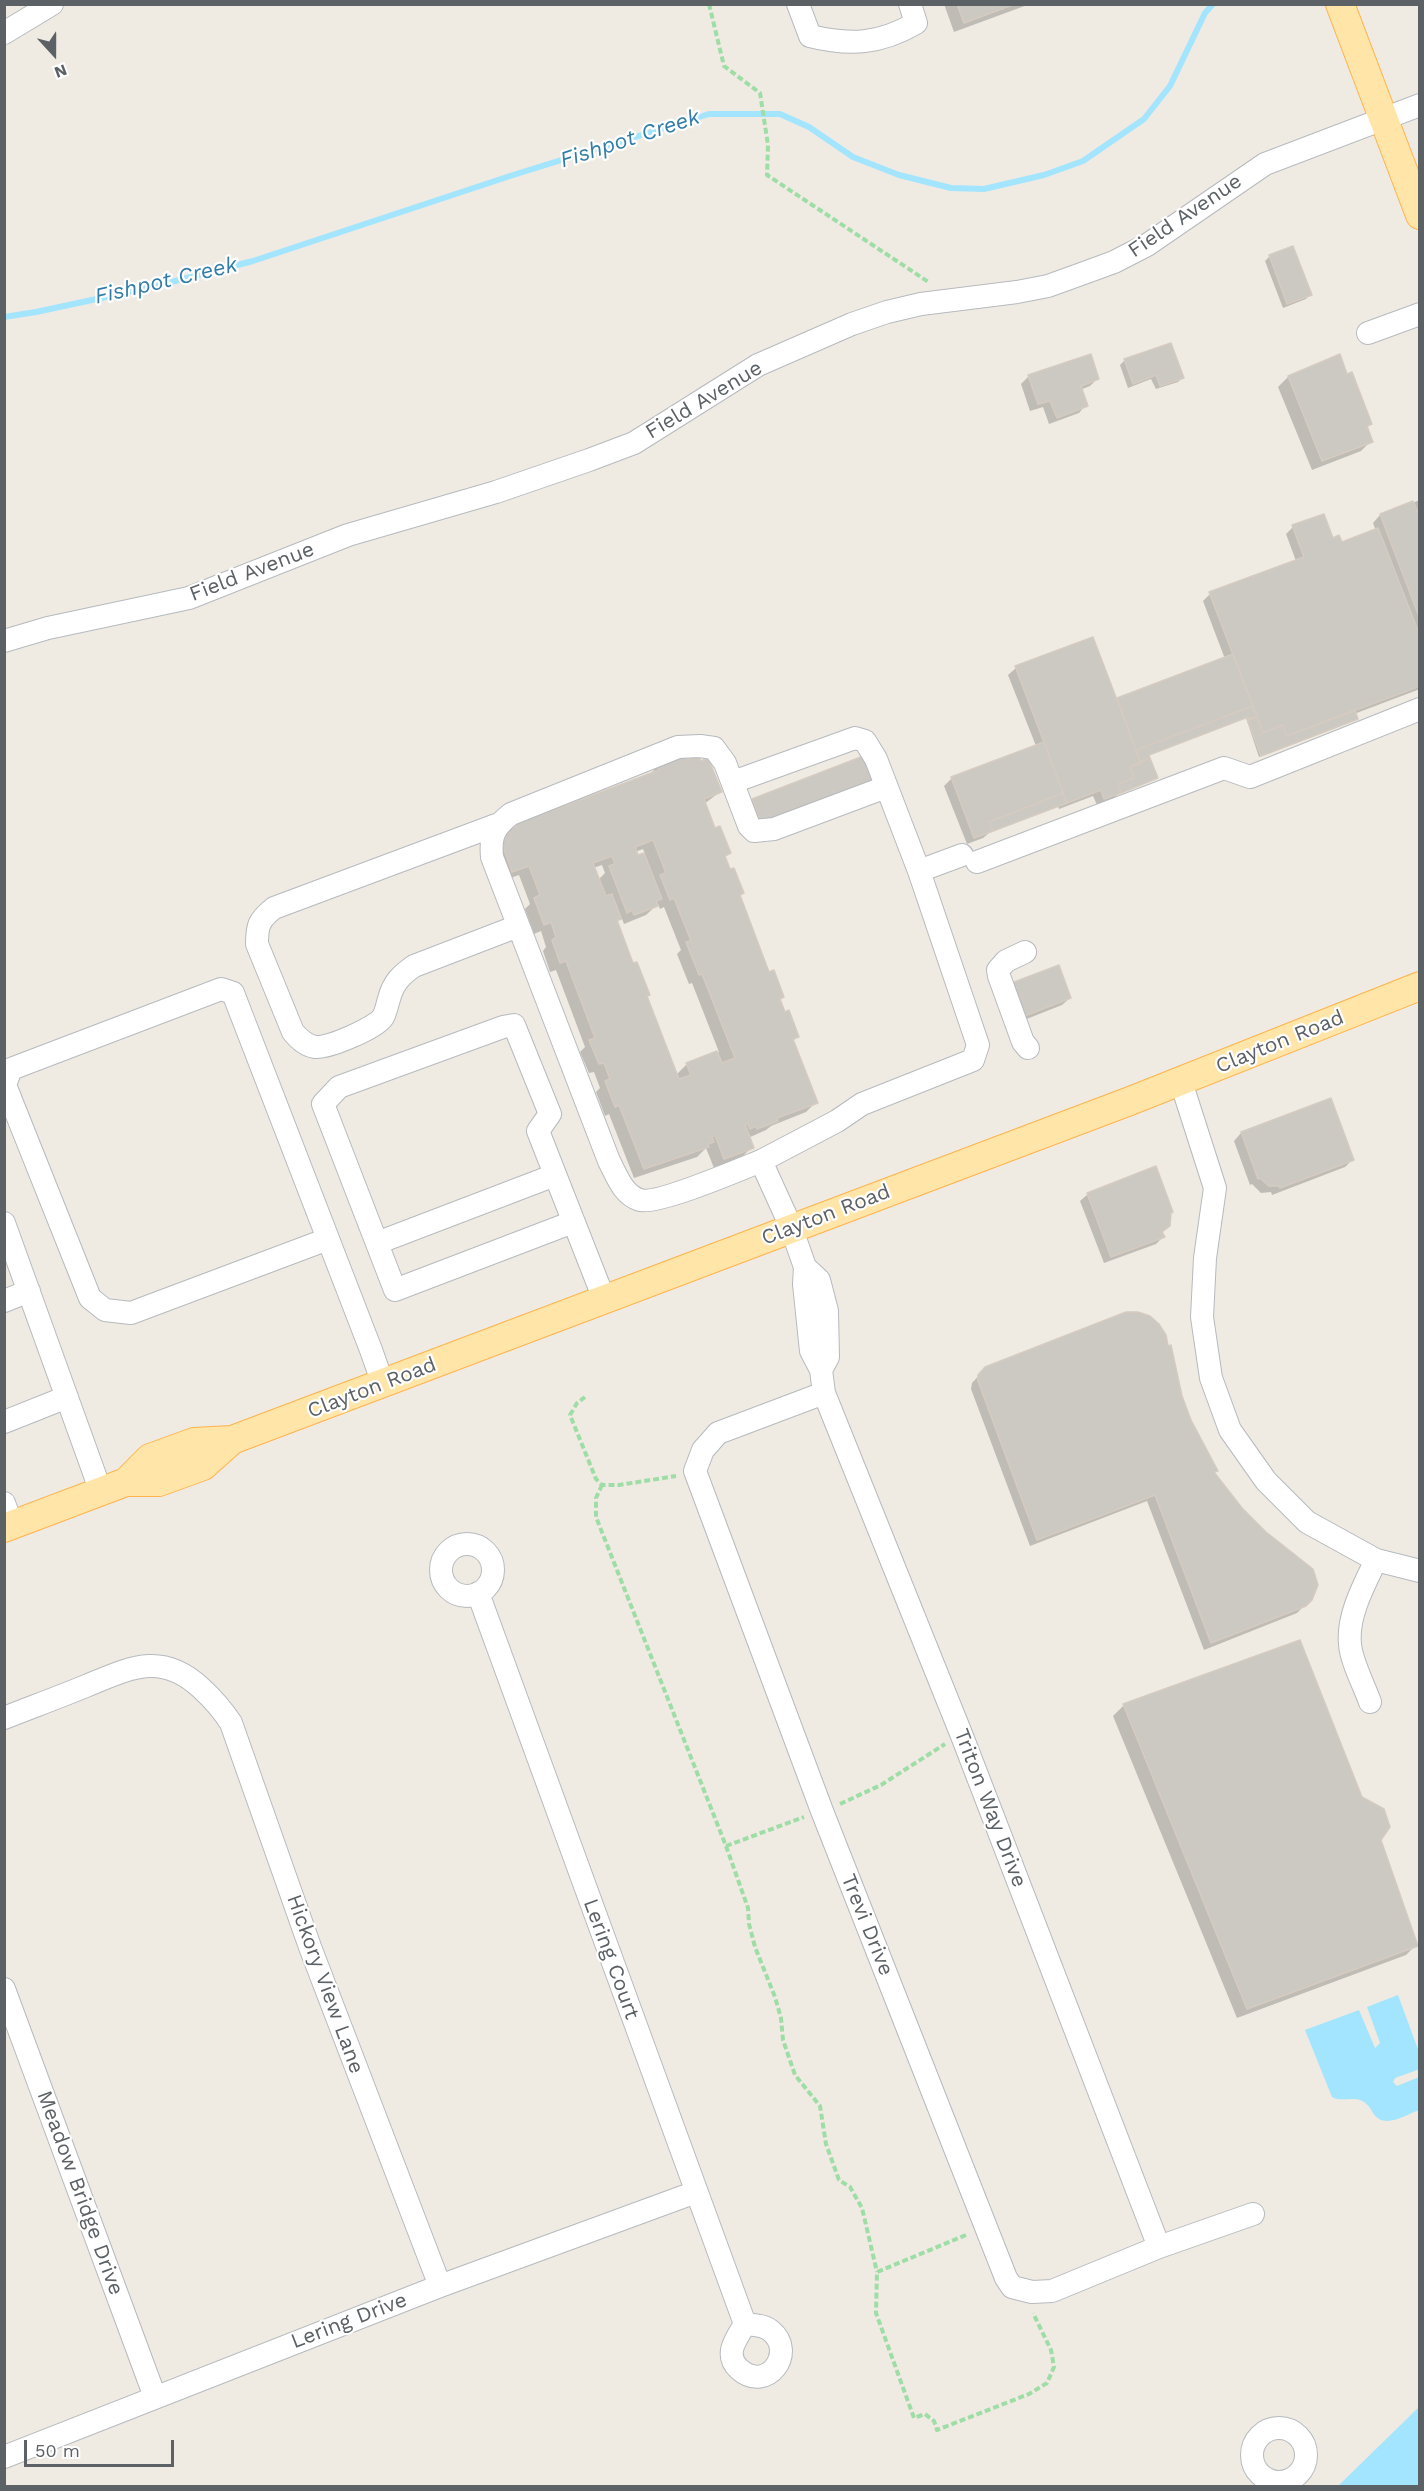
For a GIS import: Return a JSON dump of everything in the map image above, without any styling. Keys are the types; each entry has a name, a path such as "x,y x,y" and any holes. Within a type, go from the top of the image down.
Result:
{"main road":[{"path":"1340,4 1419,215"},
{"name":"Clayton Road","path":"7,1519 114,1487 150,1458 194,1442 232,1440 383,1384 791,1227 1180,1082 1419,987"}],"street":[{"path":"4,33 52,4"},
{"path":"798,4 810,36 829,41 860,42 893,36 916,23 910,4"},
{"name":"Field Avenue","path":"4,641 48,628 189,598 348,535 496,492 590,460 634,443 758,365 852,324 887,312 1048,286 1094,270 1147,245 1265,164 1419,105"},
{"path":"1368,333 1419,314"},
{"path":"919,871 969,858 1224,768 1250,777 1419,709"},
{"path":"496,825 490,840 492,857 609,1161 626,1192 642,1201 652,1200 706,1183 761,1161 837,1121 862,1104 973,1060 978,1045 919,871 876,759 865,741 855,738 733,782"},
{"path":"518,926 414,966 399,976 391,991 385,1015 378,1024 331,1045 316,1047 302,1042 293,1032 257,944 257,931 261,918 274,908 496,825 511,814 678,747 714,748 725,763 749,826 754,831 774,829 886,787"},
{"path":"1025,952 1006,961 998,970 1023,1042 1029,1048"},
{"path":"328,1239 131,1313 105,1310 90,1298 5,1085 11,1069 221,989 233,993 328,1239 383,1384"},
{"path":"573,1222 395,1290 323,1104 339,1087 514,1025 550,1114 538,1131 604,1299"},
{"path":"1180,1082 1215,1188 1205,1258 1202,1317 1211,1378 1230,1430 1266,1481 1307,1522 1376,1560 1419,1571"},
{"name":"Triton Way Drive","path":"761,1161 791,1227 805,1267 819,1280 827,1311 828,1357 821,1370 824,1393 962,1736 1159,2247"},
{"path":"377,1243 555,1175"},
{"path":"4,1223 76,1423 114,1487"},
{"path":"4,1301 29,1291"},
{"name":"Trevi Drive","path":"824,1393 718,1433 703,1450 694,1471 822,1811 1006,2278 1012,2287 1032,2292 1052,2291 1159,2247 1253,2214"},
{"path":"4,1422 67,1397"},
{"path":"1370,1701 1349,1646 1350,1625 1362,1588 1376,1560"},
{"name":"Lering Court","path":"478,1593 745,2324"},
{"name":"Hickory View Lane","path":"4,1718 124,1670 149,1665 172,1668 186,1675 220,1706 231,1723 310,1947 440,2286"},
{"name":"Meadow Bridge Drive","path":"4,1989 155,2397"},
{"name":"Lering Drive","path":"4,2457 440,2286 696,2192"}],"path":[{"path":"709,4 724,66 760,93 768,145 767,176 933,285"},
{"path":"585,1397 577,1403 570,1415 596,1479 602,1485 619,1485 682,1475"},
{"path":"602,1485 596,1498 596,1517 726,1846 748,1908 748,1924 778,2008 783,2040 795,2075 820,2106 826,2144 839,2180 850,2187 862,2208 877,2272 876,2313 914,2418 925,2414 934,2421 937,2430 1029,2394 1047,2383 1054,2367 1051,2350 1034,2313"},
{"path":"839,1804 881,1785 947,1743"},
{"path":"726,1846 808,1815"},
{"path":"877,2272 969,2234"}],"water":[{"path":"1398,1995 1419,2052 1420,2069 1395,2078 1393,2082 1397,2086 1419,2077 1419,2110 1389,2121 1378,2118 1362,2101 1332,2097 1305,2030 1359,2010 1375,2048 1380,2043 1367,2007"},
{"path":"1419,2407 1419,2486 1338,2486"}],"building":[{"path":"957,4 1015,4 964,23"},
{"path":"1293,246 1312,295 1287,304 1269,255"},
{"path":"1171,343 1184,378 1160,386 1156,375 1133,384 1124,359"},
{"path":"1091,354 1099,379 1081,386 1088,406 1057,418 1050,401 1038,404 1028,375"},
{"path":"1340,354 1347,374 1352,372 1372,424 1367,426 1373,442 1322,461 1288,376"},
{"path":"1413,501 1420,517 1420,619 1380,514"},
{"path":"1324,514 1333,538 1339,535 1342,542 1378,528 1420,636 1420,686 1287,736 1283,725 1263,733 1209,592 1304,557 1292,525"},
{"path":"1093,637 1141,763 1130,767 1134,778 1118,784 1121,793 1104,799 1101,790 1067,803 1015,666"},
{"path":"1233,654 1253,706 1136,750 1117,698"},
{"path":"1253,706 1257,717 1249,720 1248,717 1149,755 1150,758 1140,762 1136,750"},
{"path":"1355,710 1358,719 1261,756 1247,719 1257,717 1263,733 1283,725 1287,736"},
{"path":"1044,742 1063,793 989,822 993,831 974,838 951,777"},
{"path":"685,754 687,760 698,755 701,761 708,758 722,792 704,799 715,828 720,826 731,853 725,856 730,869 734,868 744,893 740,895 769,972 774,970 784,997 780,999 785,1012 789,1010 799,1037 793,1039 818,1103 777,1118 778,1121 757,1129 756,1126 750,1129 747,1123 745,1124 754,1148 724,1159 715,1135 712,1137 714,1142 708,1144 709,1147 644,1169 619,1105 615,1107 605,1081 610,1079 604,1063 599,1064 589,1040 595,1038 566,961 560,963 552,940 556,937 551,922 544,925 534,898 540,895 529,866 512,872 500,838 507,835 505,830 516,826 514,822 542,811 543,814 659,770 657,765","holes":["653,840 666,873 660,875 670,900 674,898 691,941 686,942 699,975 702,974 735,1058 722,1063 717,1051 686,1063 691,1075 679,1079 647,996 650,995 637,962 633,963 617,920 621,918 612,894 606,896 593,863 612,856 615,864 609,866 627,913 632,910 634,915 658,906 656,901 662,899 644,853 638,855 635,847"]},
{"path":"866,755 877,782 762,826 752,799"},
{"path":"1150,758 1158,778 1121,793 1118,784 1134,778 1130,767"},
{"path":"1063,793 1067,803 993,831 989,822"},
{"path":"1059,965 1071,998 1022,1017 1009,984"},
{"path":"1331,1098 1354,1160 1280,1188 1269,1186 1260,1178 1258,1179 1241,1132"},
{"path":"1156,1166 1173,1212 1170,1226 1162,1232 1165,1237 1111,1257 1087,1193"},
{"path":"1126,1312 1138,1312 1150,1316 1166,1335 1168,1346 1171,1345 1182,1396 1191,1420 1218,1471 1214,1472 1242,1508 1266,1532 1313,1569 1318,1585 1312,1600 1306,1606 1211,1643 1155,1495 1037,1540 978,1381 978,1375 985,1367"},
{"path":"1300,1640 1362,1797 1384,1809 1390,1827 1381,1840 1418,1946 1247,2009 1123,1704"}],"waterway":[{"name":"Fishpot Creek","path":"4,317 148,288 253,261 510,176 709,114 780,114 809,127 853,157 899,175 951,188 984,189 1044,175 1083,161 1144,119 1170,86 1205,13 1213,4"}]}
